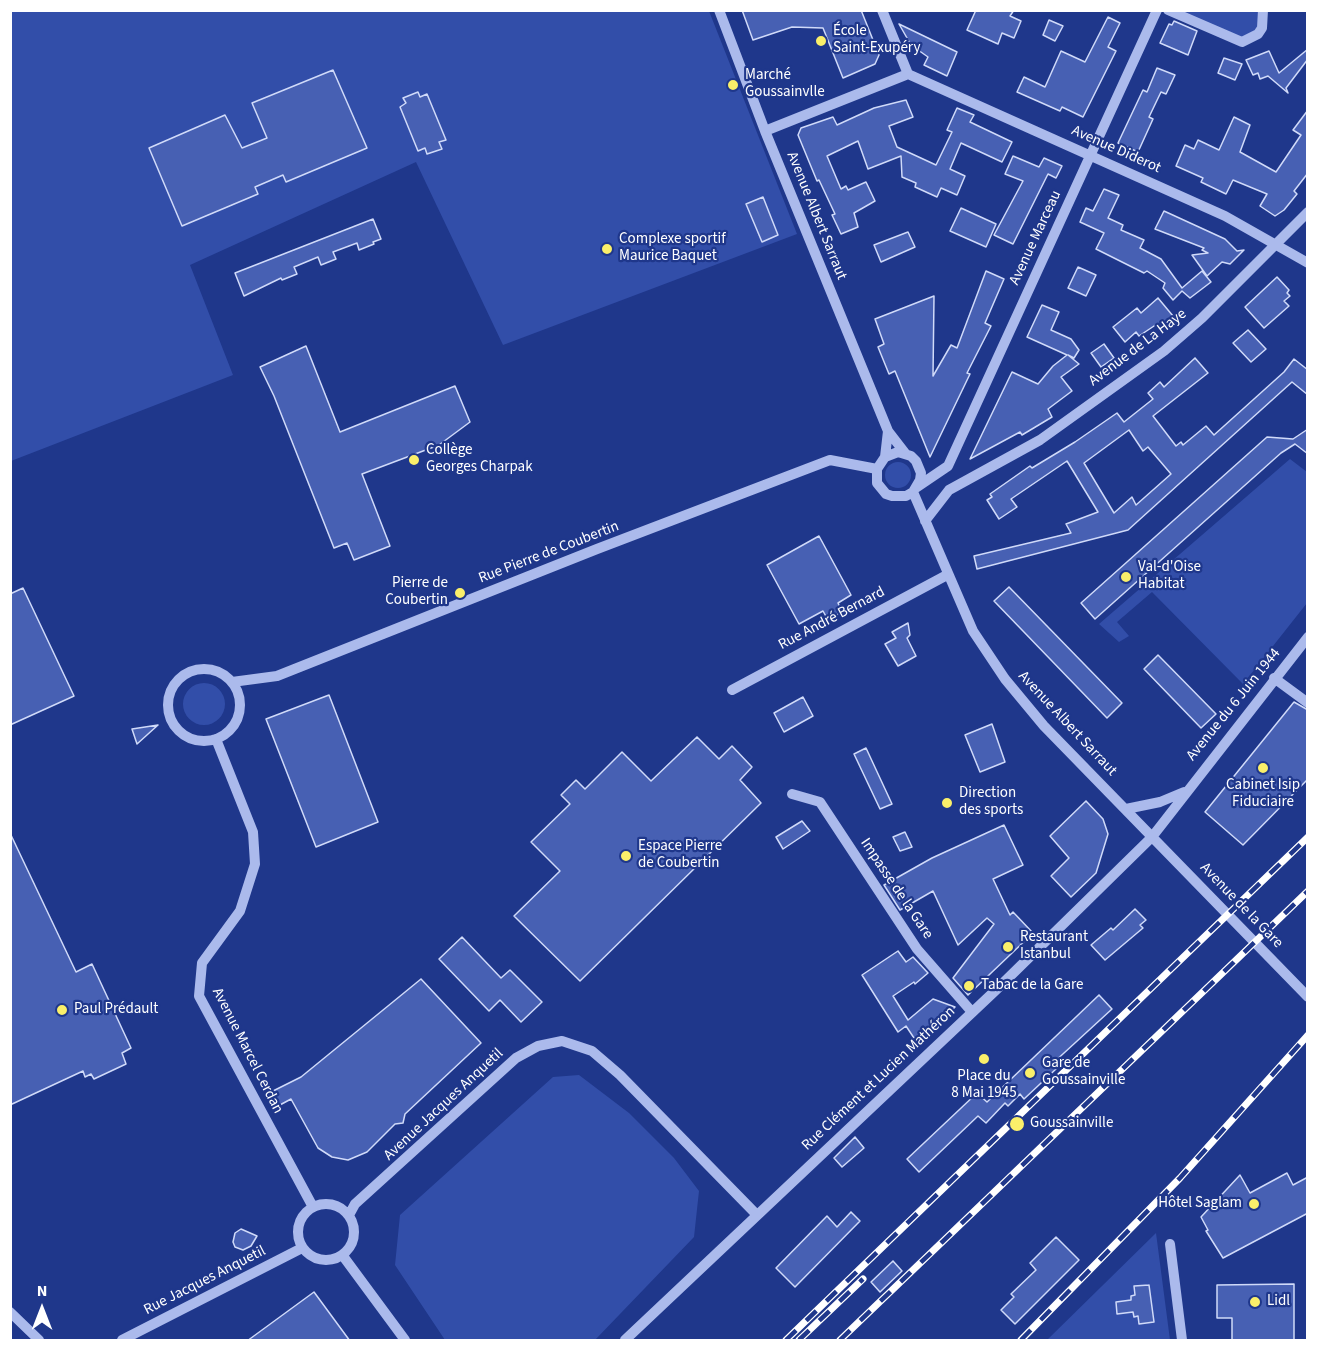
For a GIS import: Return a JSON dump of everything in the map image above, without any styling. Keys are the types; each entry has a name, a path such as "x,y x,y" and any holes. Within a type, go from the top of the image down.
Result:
{"street":[{"name":"Avenue Albert Sarraut","path":"719,10 765,131 888,431 904,453 911,456 919,467 921,473 915,490 924,521 973,631 1005,679 1044,726 1152,837"},
{"path":"765,131 908,74 882,10"},
{"name":"Avenue Marceau","path":"915,490 948,466 1157,10"},
{"path":"1168,10 1242,42 1258,34 1262,28 1263,10"},
{"name":"Avenue Diderot","path":"908,74 1225,216 1308,263"},
{"name":"Avenue de La Haye","path":"924,521 949,490 965,479 1040,440 1164,351 1202,318 1308,212"},
{"name":"Avenue Albert Sarraut","path":"877,469 885,457 888,431"},
{"path":"885,457 904,453"},
{"name":"Rue Pierre de Coubertin","path":"232,682 278,676 597,549 830,460 877,469"},
{"path":"948,466 965,479"},
{"path":"919,467 937,475"},
{"path":"877,469 877,483 886,494 900,497 915,490"},
{"name":"Rue André Bernard","path":"732,690 947,575"},
{"name":"Avenue du 6 Juin 1944","path":"1152,837 1165,824 1185,792 1308,638"},
{"path":"212,670 232,682 238,692 239,714 234,725 216,739 194,740 176,728 170,719 168,697 172,686 189,671 212,670"},
{"path":"1274,678 1308,703"},
{"name":"Avenue Marcel Cerdan","path":"216,739 253,832 255,864 240,911 202,963 199,996 313,1207"},
{"path":"1126,809 1160,802 1185,792"},
{"name":"Impasse de la Gare","path":"792,794 820,802 917,949 972,1012"},
{"name":"Avenue de la Gare","path":"1152,837 1308,997"},
{"name":"Rue Clément et Lucien Mathéron","path":"625,1341 756,1214 972,1012 1152,837"},
{"name":"Avenue Jacques Anquetil","path":"348,1215 355,1204 516,1058 538,1046 562,1041 592,1051 620,1076 756,1214"},
{"path":"332,1205 348,1215 355,1232 353,1241 343,1256 334,1260 316,1259 302,1248 298,1230 300,1221 313,1207 332,1205"},
{"path":"1170,1244 1182,1341"},
{"name":"Rue Jacques Anquetil","path":"122,1341 302,1248"},
{"path":"343,1256 405,1341"},
{"path":"10,1312 39,1341"}],"shaded area":[{"name":"Complexe sportif Maurice Baquet","path":"10,11 709,11 797,234 503,345 416,162 190,265 233,375 11,461"},
{"path":"1168,11 1263,11 1263,22 1249,41"},
{"path":"1290,459 1307,472 1307,603 1243,684 1152,592 1117,622 1129,636 1119,642 1099,624"},
{"path":"898,462 907,466 911,475 907,484 898,488 889,484 885,475 889,466"},
{"path":"204,683 219,689 225,704 219,719 204,725 189,719 183,704 189,689"},
{"path":"579,1075 629,1113 674,1158 699,1191 694,1237 595,1340 445,1340 395,1265 400,1215 553,1077"},
{"path":"1156,1233 1170,1340 1047,1340"}],"building":[{"path":"742,10 861,10 879,55 875,64 843,78 823,28 792,27 753,40"},
{"path":"976,10 1014,10 1010,16 1021,21 1014,38 1002,33 998,44 967,30"},
{"path":"1108,17 1120,23 1108,47 1116,51 1083,117 1062,107 1060,111 1017,92 1024,77 1045,87 1061,51 1085,62"},
{"path":"1049,20 1063,26 1055,41 1043,35"},
{"path":"1174,21 1197,31 1188,55 1160,43 1169,24 1172,25"},
{"path":"899,24 957,52 947,76 924,65 928,57 911,45"},
{"path":"1308,49 1308,59 1286,88 1288,93 1268,76 1260,79 1258,73 1253,75 1246,60 1269,51 1279,73"},
{"path":"1224,58 1242,64 1235,80 1218,73"},
{"path":"1157,68 1175,75 1166,94 1161,92 1149,117 1153,119 1138,152 1118,143 1143,90 1147,92"},
{"path":"333,70 367,148 286,182 283,175 255,187 258,194 182,226 149,148 225,115 242,148 267,138 252,103"},
{"path":"418,92 420,97 427,94 446,140 439,142 442,149 427,154 425,148 418,151 400,107 406,103 403,98"},
{"path":"906,100 913,117 889,126 897,147 936,165 952,132 947,130 957,108 974,115 970,122 1012,142 1002,162 961,143 950,169 965,176 957,195 941,188 937,197 915,187 916,183 902,177 901,156 868,169 858,141 827,156 841,189 846,186 848,190 866,182 875,201 854,213 858,227 841,234 832,215 835,214 819,180 817,181 798,135 801,128 833,117 837,125 874,108"},
{"path":"1308,110 1308,173 1294,191 1297,194 1284,210 1275,216 1260,206 1267,194 1233,180 1226,194 1201,182 1203,178 1176,166 1185,145 1194,149 1198,140 1219,150 1234,117 1250,125 1240,152 1276,172 1301,135 1293,130"},
{"path":"1013,156 1039,167 1044,158 1062,166 1056,178 1048,174 1013,244 994,235 1023,181 1005,174"},
{"path":"1104,189 1119,195 1108,218 1123,225 1121,230 1144,240 1140,248 1161,259 1182,288 1202,271 1211,282 1190,298 1182,291 1173,300 1163,288 1165,283 1147,271 1144,273 1096,249 1104,233 1080,222 1086,208 1093,211"},
{"path":"763,197 778,235 762,242 746,204"},
{"path":"961,208 996,224 986,247 950,231"},
{"path":"1164,211 1225,239 1237,251 1244,250 1230,264 1222,262 1207,276 1192,255 1208,253 1202,250 1204,248 1155,229"},
{"path":"373,219 381,239 373,242 374,244 359,250 357,243 333,252 336,259 321,265 318,257 294,267 297,274 282,280 281,278 244,296 235,273"},
{"path":"908,232 915,247 881,262 874,245"},
{"path":"1078,267 1096,275 1086,296 1068,288"},
{"path":"986,271 1004,279 985,323 991,326 967,373 970,374 930,457 895,371 889,374 878,347 884,344 875,319 934,296 933,376 951,345 957,348"},
{"path":"1277,277 1289,290 1287,293 1290,296 1284,301 1289,306 1264,328 1245,307"},
{"path":"1158,298 1173,316 1159,327 1157,324 1139,336 1136,332 1125,342 1113,327 1137,308 1141,313"},
{"path":"1042,305 1059,312 1051,330 1071,339 1079,350 1074,358 1068,355 1079,364 1061,377 1072,391 1048,409 1052,417 1022,435 1020,432 970,459 1012,372 1038,384 1053,366 1067,355 1027,337"},
{"path":"1248,330 1266,349 1251,362 1233,343"},
{"path":"1104,344 1114,358 1101,367 1091,353"},
{"path":"306,346 340,432 455,386 470,422 439,445 362,474 390,546 354,560 347,543 334,548 274,396 260,367"},
{"path":"1195,358 1208,373 1153,416 1176,446 1181,442 1183,445 1206,426 1214,435 1284,372 1294,359 1308,370 1308,395 1292,382 1128,530 977,569 974,556 1071,533 1066,524 1098,512 1067,461 1011,499 1017,507 999,519 987,500 992,497 990,494 1030,466 1032,468 1075,442 1117,413 1124,422 1153,399 1148,393 1160,382 1164,387","holes":["1129,430 1143,451 1148,447 1171,474 1136,505 1132,497 1114,513 1084,463"]},
{"name":"Val-d'Oise Habitat","path":"1308,429 1308,454 1295,444 1281,453 1095,619 1081,603 1267,437 1293,439"},
{"path":"819,536 851,595 838,603 842,612 828,620 823,611 799,624 767,565"},
{"path":"1009,587 1122,703 1107,718 994,601"},
{"path":"23,588 74,696 10,725 10,594"},
{"path":"908,623 910,635 907,638 916,656 898,666 885,644 896,638 892,632"},
{"path":"1158,655 1216,714 1201,728 1144,669"},
{"path":"329,695 378,822 316,847 266,719"},
{"path":"803,697 813,716 784,732 774,713"},
{"path":"1294,702 1308,710 1308,779 1243,845 1205,812"},
{"path":"992,724 1005,762 980,772 965,735"},
{"path":"158,725 137,744 132,729"},
{"name":"Espace Pierre de Coubertin","path":"697,737 719,759 732,746 752,767 740,780 761,803 580,981 514,916 560,871 531,842 570,804 561,795 576,780 585,789 622,752 651,781"},
{"path":"866,748 892,804 880,809 854,754"},
{"path":"1086,801 1103,819 1108,834 1096,873 1071,897 1051,876 1069,858 1050,836"},
{"path":"802,821 810,831 783,849 776,837"},
{"path":"1004,825 1023,865 993,879 1010,915 1013,912 1033,933 968,995 953,978 994,924 987,918 958,945 933,891 900,910 884,885 932,858"},
{"path":"905,832 912,847 900,851 893,837"},
{"name":"Paul Prédault","path":"10,833 76,972 92,964 131,1048 122,1053 126,1064 94,1079 91,1074 85,1077 83,1071 10,1105"},
{"path":"1135,909 1146,920 1140,925 1143,928 1105,960 1091,945 1111,928 1113,930"},
{"path":"462,937 501,978 510,970 542,1002 521,1022 500,1000 489,1011 439,959"},
{"path":"898,951 906,962 913,957 928,973 915,984 914,982 893,996 908,1020 933,999 955,1007 918,1044 906,1026 898,1032 862,975"},
{"path":"421,979 481,1043 405,1114 403,1123 395,1124 367,1152 348,1160 332,1157 318,1148 291,1099 278,1106 271,1092 301,1077"},
{"path":"1099,995 1112,1009 1052,1064 1056,1069 1024,1099 1020,1094 1008,1106 1005,1103 986,1123 978,1116 919,1172 907,1159 977,1093 987,1102"},
{"path":"855,1137 864,1148 842,1167 834,1158"},
{"name":"Hôtel Saglam","path":"1287,1173 1293,1185 1308,1177 1308,1213 1223,1258 1206,1231 1208,1230 1201,1217 1240,1175 1250,1193"},
{"path":"851,1212 860,1221 795,1287 776,1268 827,1216 837,1227"},
{"path":"241,1229 257,1236 251,1246 243,1250 235,1247 233,1242 235,1233"},
{"path":"1056,1237 1079,1260 1015,1324 1001,1310 1014,1297 1011,1294 1036,1270 1030,1263"},
{"path":"893,1261 902,1271 880,1292 871,1282"},
{"name":"Lidl","path":"1294,1284 1294,1341 1232,1341 1232,1318 1217,1318 1217,1285"},
{"path":"1149,1285 1154,1322 1139,1324 1138,1316 1134,1317 1133,1312 1117,1314 1116,1302 1131,1300 1131,1296 1135,1295 1134,1286"},
{"path":"314,1292 350,1341 247,1341"}],"railway":[{"path":"786,1340 1308,837"},
{"path":"840,1340 1308,891"},
{"path":"1021,1340 1180,1178 1308,1035"},
{"path":"799,1340 863,1279"}],"place":[{"name":"École Saint-Exupéry","path":"821,41"},
{"name":"Marché Goussainvlle","path":"733,85"},
{"name":"Complexe sportif Maurice Baquet","path":"607,249"},
{"name":"Collège Georges Charpak","path":"414,460"},
{"name":"Val-d'Oise Habitat","path":"1126,577"},
{"name":"Pierre de Coubertin","path":"460,593"},
{"name":"Cabinet Isip Fiduciaire","path":"1263,768"},
{"name":"Direction des sports","path":"947,803"},
{"name":"Espace Pierre de Coubertin","path":"626,856"},
{"name":"Restaurant Istanbul","path":"1008,947"},
{"name":"Tabac de la Gare","path":"969,986"},
{"name":"Paul Prédault","path":"62,1010"},
{"name":"Place du 8 Mai 1945","path":"984,1059"},
{"name":"Gare de Goussainville","path":"1030,1073"},
{"name":"Goussainville","path":"1017,1124"},
{"name":"Hôtel Saglam","path":"1254,1204"},
{"name":"Lidl","path":"1255,1302"}]}
